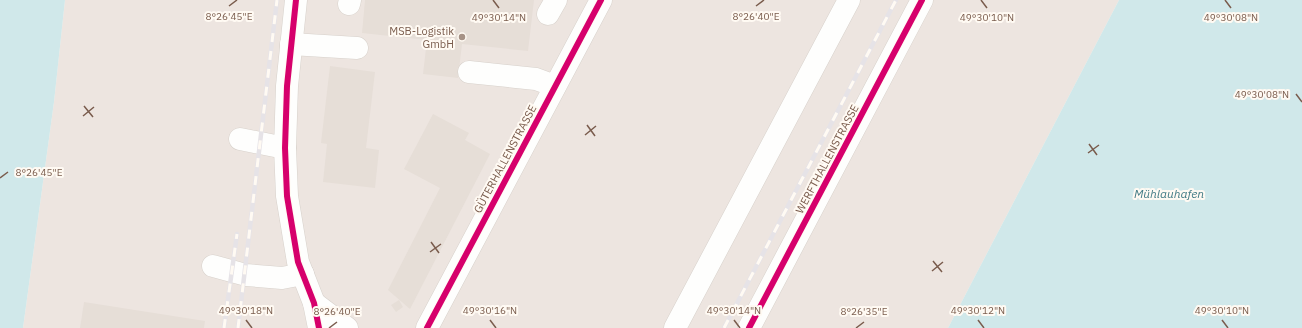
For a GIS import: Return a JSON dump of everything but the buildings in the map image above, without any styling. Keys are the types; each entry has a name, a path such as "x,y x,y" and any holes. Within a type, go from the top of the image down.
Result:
{"street":[{"path":"296,0 287,86 285,148 287,196 298,262 314,303 319,328"},
{"name":"GÜTERHALLENSTRASSE","path":"427,328 601,0"},
{"path":"675,328 849,0"},
{"name":"WERFTHALLENSTRASSE","path":"749,328 922,0"},
{"path":"291,44 357,48"},
{"path":"469,72 536,79 555,86"},
{"path":"240,139 285,148"},
{"path":"213,266 246,275 282,278 303,274"},
{"path":"314,303 347,328"}],"shaded area":[{"path":"65,0 1119,0 948,328 23,328 54,102"}],"water":[{"path":"0,0 65,0 54,102 23,328 0,328"},
{"name":"Mühlauhafen","path":"1119,0 1302,0 1302,328 948,328"}],"railway":[{"path":"238,328 277,0"},
{"path":"724,328 896,0"},
{"path":"224,328 237,234"}],"cycle path":[{"path":"296,0 287,86 285,148 287,196 298,262 314,303 319,328"},
{"path":"427,328 601,0"},
{"path":"749,328 922,0"}],"place":[{"name":"MSB-Logistik GmbH","path":"462,37"}]}
